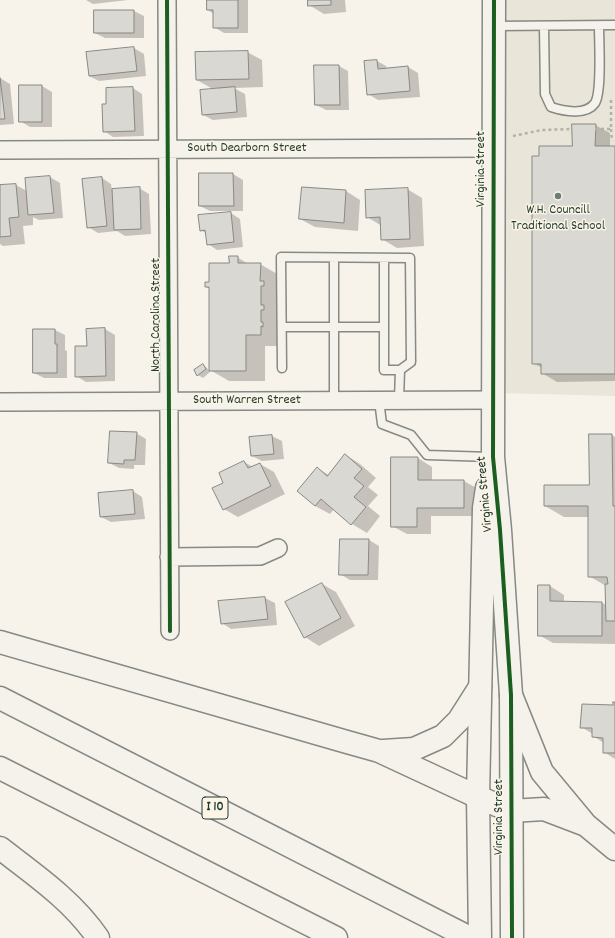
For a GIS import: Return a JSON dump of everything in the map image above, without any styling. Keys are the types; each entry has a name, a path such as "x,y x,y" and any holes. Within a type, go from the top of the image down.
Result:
{"main road":[{"name":"Virginia Street","path":"494,0 494,26 501,142 493,457 500,530 511,695 512,938"},
{"name":"Virginia Street","path":"480,938 478,797 484,508 493,457"},
{"path":"0,642 379,751 478,797 511,810 544,809 586,825"},
{"path":"379,751 414,749 443,736 460,720 480,687"},
{"path":"511,695 542,772 586,825 615,849"},
{"name":"I 10","path":"0,698 470,938"},
{"path":"0,768 336,938"},
{"path":"0,848 66,901 91,928 98,938"}],"street":[{"name":"North Carolina Street","path":"167,0 170,631"},
{"name":"South Dearborn Street","path":"0,150 167,149 501,142"},
{"name":"South Warren Street","path":"0,402 494,400"},
{"path":"169,557 260,556 278,548"}],"lane":[{"path":"494,26 615,25"},
{"path":"544,26 545,94 551,107 561,110 585,111 595,103 598,92 599,26"},
{"path":"282,368 282,257 410,258 411,362 400,370 384,370 384,258"},
{"path":"334,258 334,400"},
{"path":"282,326 384,327"},
{"path":"399,400 400,370"},
{"path":"379,400 382,424 411,435 427,455 493,457"}],"path":[{"path":"501,142 517,136 542,130 572,129"},
{"path":"611,129 612,141"}],"shaded area":[{"name":"W.H. Councill Traditional School","path":"502,0 615,0 615,396 499,393"}],"building":[{"path":"207,0 238,0 238,28 213,28 213,10 207,10"},
{"path":"308,0 331,0 331,5 308,6"},
{"path":"94,10 134,10 134,33 94,33"},
{"path":"134,47 137,71 89,76 86,52"},
{"path":"248,51 249,79 196,80 195,52"},
{"path":"377,60 378,69 408,66 410,91 367,95 364,61"},
{"path":"314,65 339,65 340,105 315,105"},
{"path":"0,78 5,119 0,119"},
{"path":"19,85 42,85 42,122 19,122"},
{"path":"133,87 135,131 103,132 102,104 106,104 106,88"},
{"path":"235,87 237,112 202,115 200,90"},
{"path":"572,124 596,124 595,146 615,146 615,374 541,374 541,364 532,364 532,156 539,156 539,146 572,146"},
{"path":"199,173 233,173 234,206 199,206"},
{"path":"50,176 54,213 28,215 25,178"},
{"path":"102,177 107,226 87,228 82,179"},
{"path":"16,184 19,217 9,218 11,236 0,237 0,185"},
{"path":"140,187 141,229 114,230 112,189"},
{"path":"302,187 346,190 344,223 299,219"},
{"path":"408,188 410,239 381,240 380,217 366,218 365,190"},
{"path":"231,212 234,242 207,245 205,230 200,231 198,215"},
{"path":"229,256 238,256 238,263 261,263 260,281 264,281 264,286 261,286 261,305 264,305 264,310 261,310 261,322 263,322 263,327 261,326 261,335 246,335 246,371 209,371 209,287 205,287 205,282 209,282 209,263 229,263"},
{"path":"105,328 106,376 75,377 75,346 87,346 86,329"},
{"path":"33,329 55,329 55,344 57,344 57,373 33,373"},
{"path":"203,364 206,369 197,376 194,370"},
{"path":"110,431 137,432 135,460 124,460 124,464 108,463"},
{"path":"589,434 612,434 613,506 615,506 615,621 606,621 605,584 608,584 607,577 588,577 588,506 544,506 544,485 589,485"},
{"path":"272,435 274,454 251,456 249,437"},
{"path":"345,454 362,469 354,478 364,486 354,497 366,507 351,525 321,499 315,506 297,491 317,467 327,476"},
{"path":"391,457 418,457 418,480 464,480 464,508 417,508 417,527 391,527"},
{"path":"244,461 248,468 260,463 271,486 223,510 212,488 223,483 219,473"},
{"path":"133,490 135,514 100,517 98,493"},
{"path":"340,539 369,539 368,575 339,575"},
{"path":"322,583 341,618 304,638 285,602"},
{"path":"538,585 550,585 550,601 602,602 602,636 538,636"},
{"path":"265,597 268,619 221,624 218,601"},
{"path":"613,702 615,702 615,753 603,753 603,738 592,737 592,728 580,728 582,704 613,705"}],"cycle path":[{"path":"167,0 170,631"},
{"path":"494,0 493,457 500,530 511,695 512,938"}],"place":[{"name":"W.H. Councill Traditional School","path":"558,196"}]}
